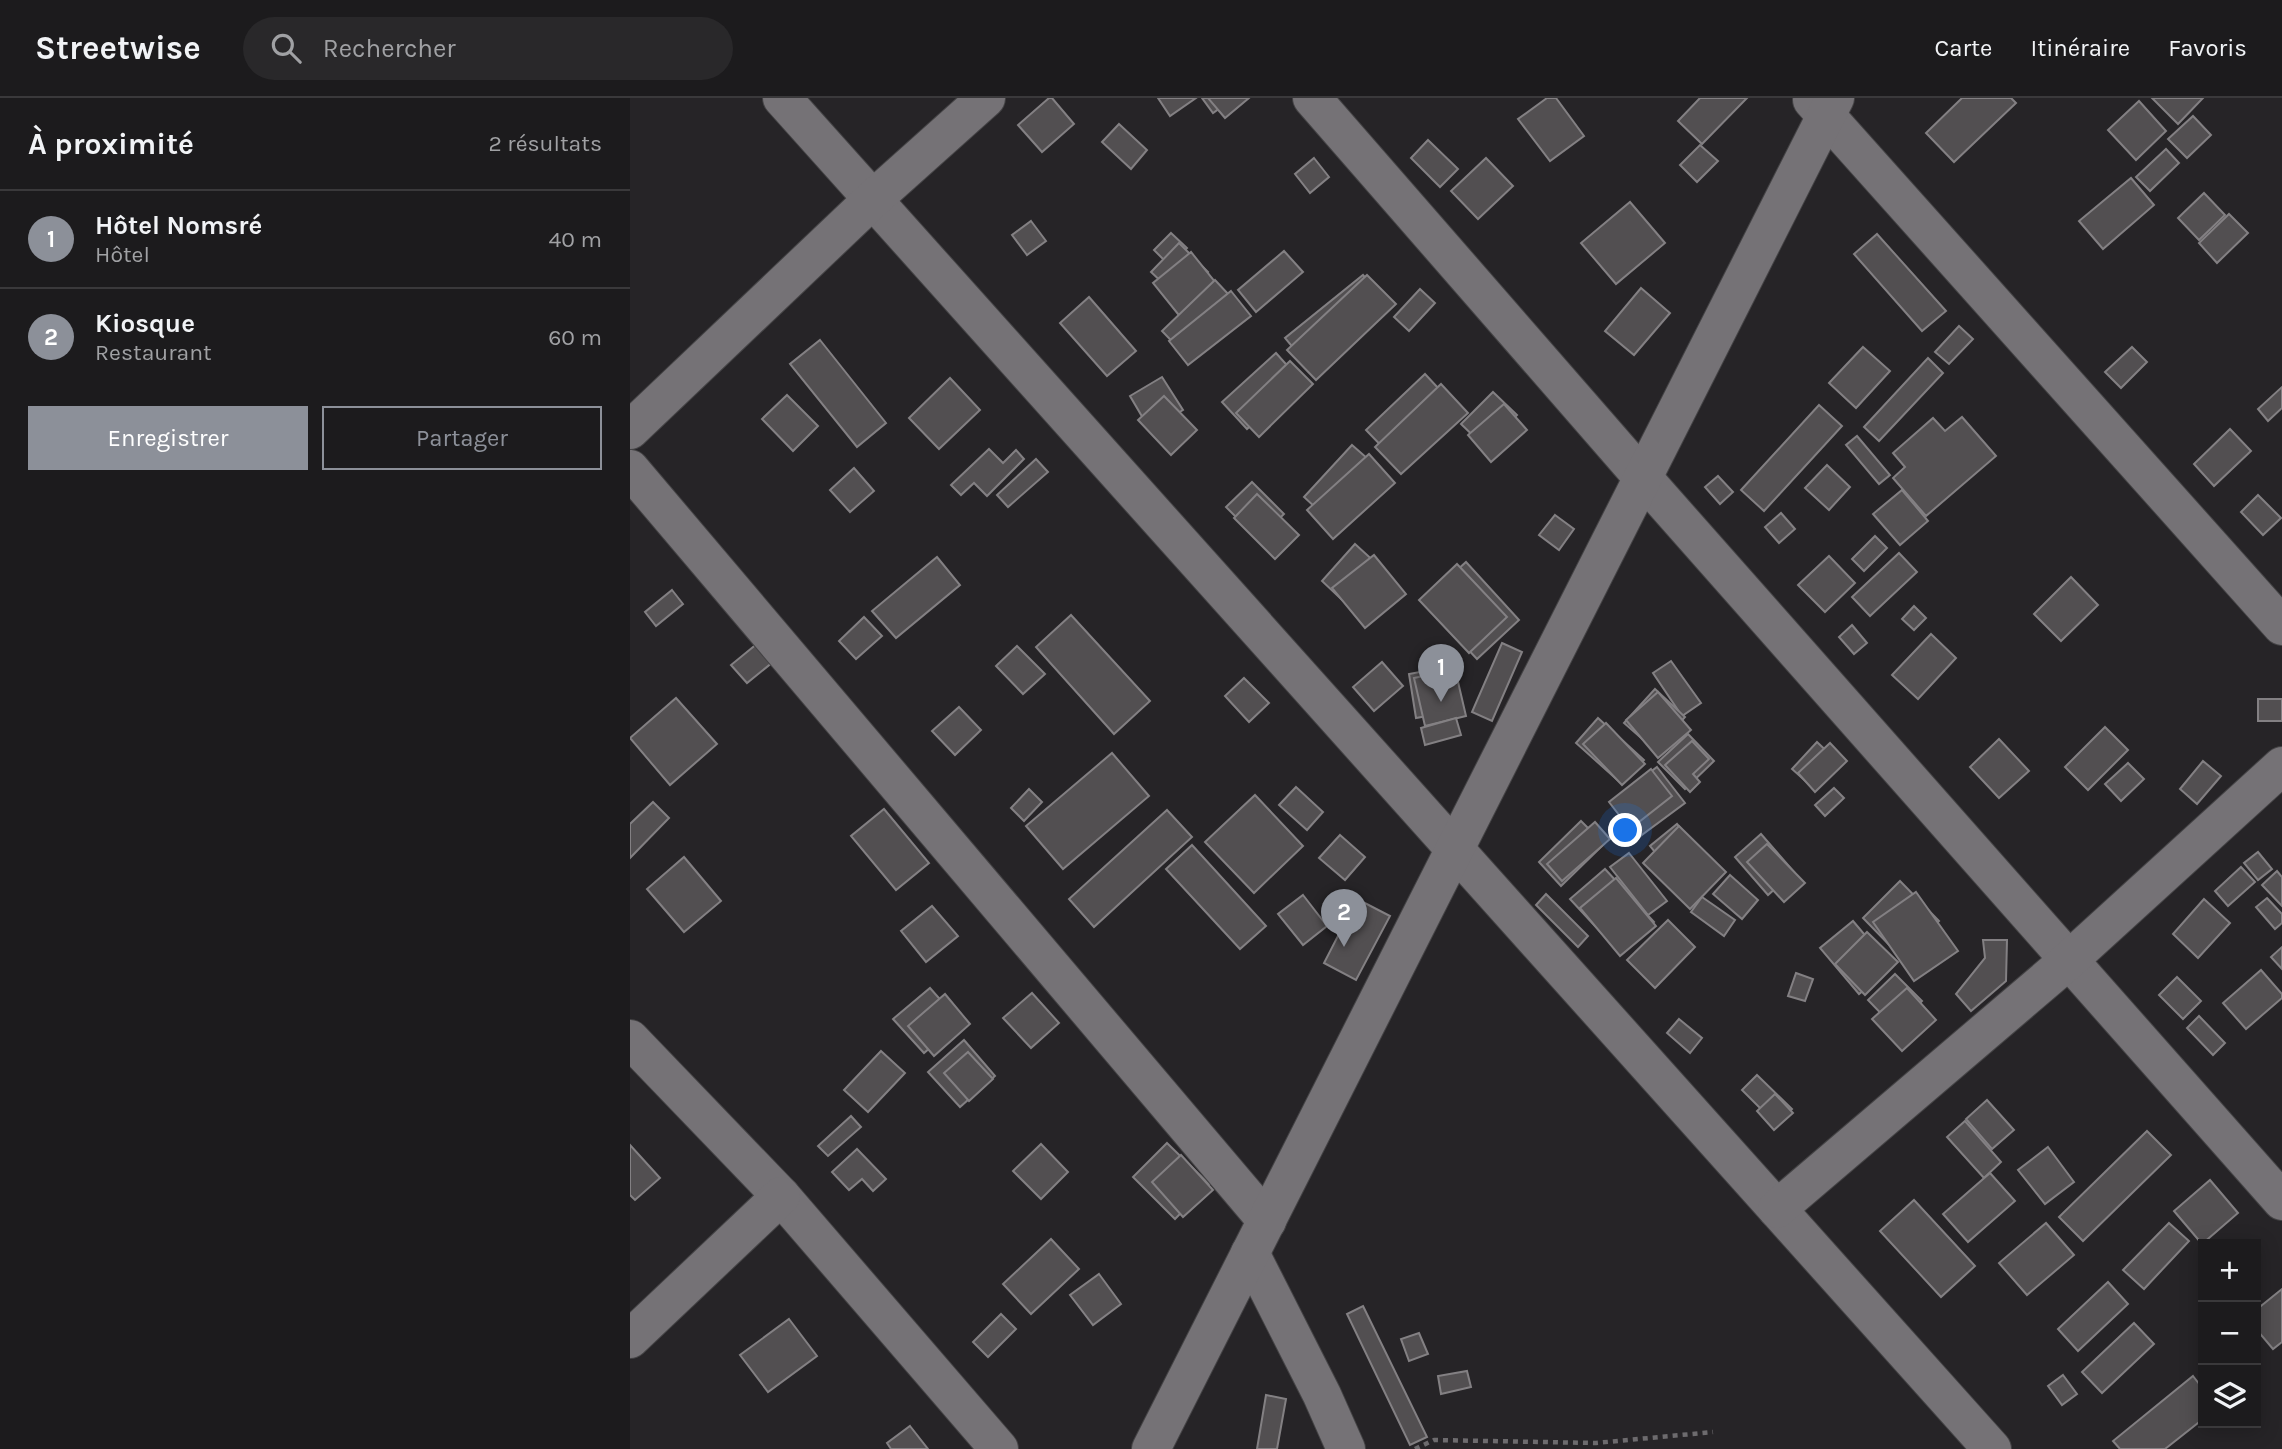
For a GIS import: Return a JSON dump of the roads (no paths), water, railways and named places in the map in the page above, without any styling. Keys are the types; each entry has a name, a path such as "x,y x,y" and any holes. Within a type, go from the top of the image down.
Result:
{"street":[{"path":"782,98 1992,1449"},
{"path":"630,430 872,200 986,98"},
{"path":"1312,98 1643,478 2282,1201"},
{"path":"1151,1449 1643,478 1824,104 2282,626"},
{"path":"630,469 1259,1237 1346,1449"},
{"path":"1777,1209 2069,960 2282,766"},
{"path":"630,1039 781,1196 999,1449"},
{"path":"630,1339 781,1196"}],"place":[{"name":"Hôtel Nomsré","path":"1441,702"},
{"name":"Kiosque","path":"1344,947"}]}
